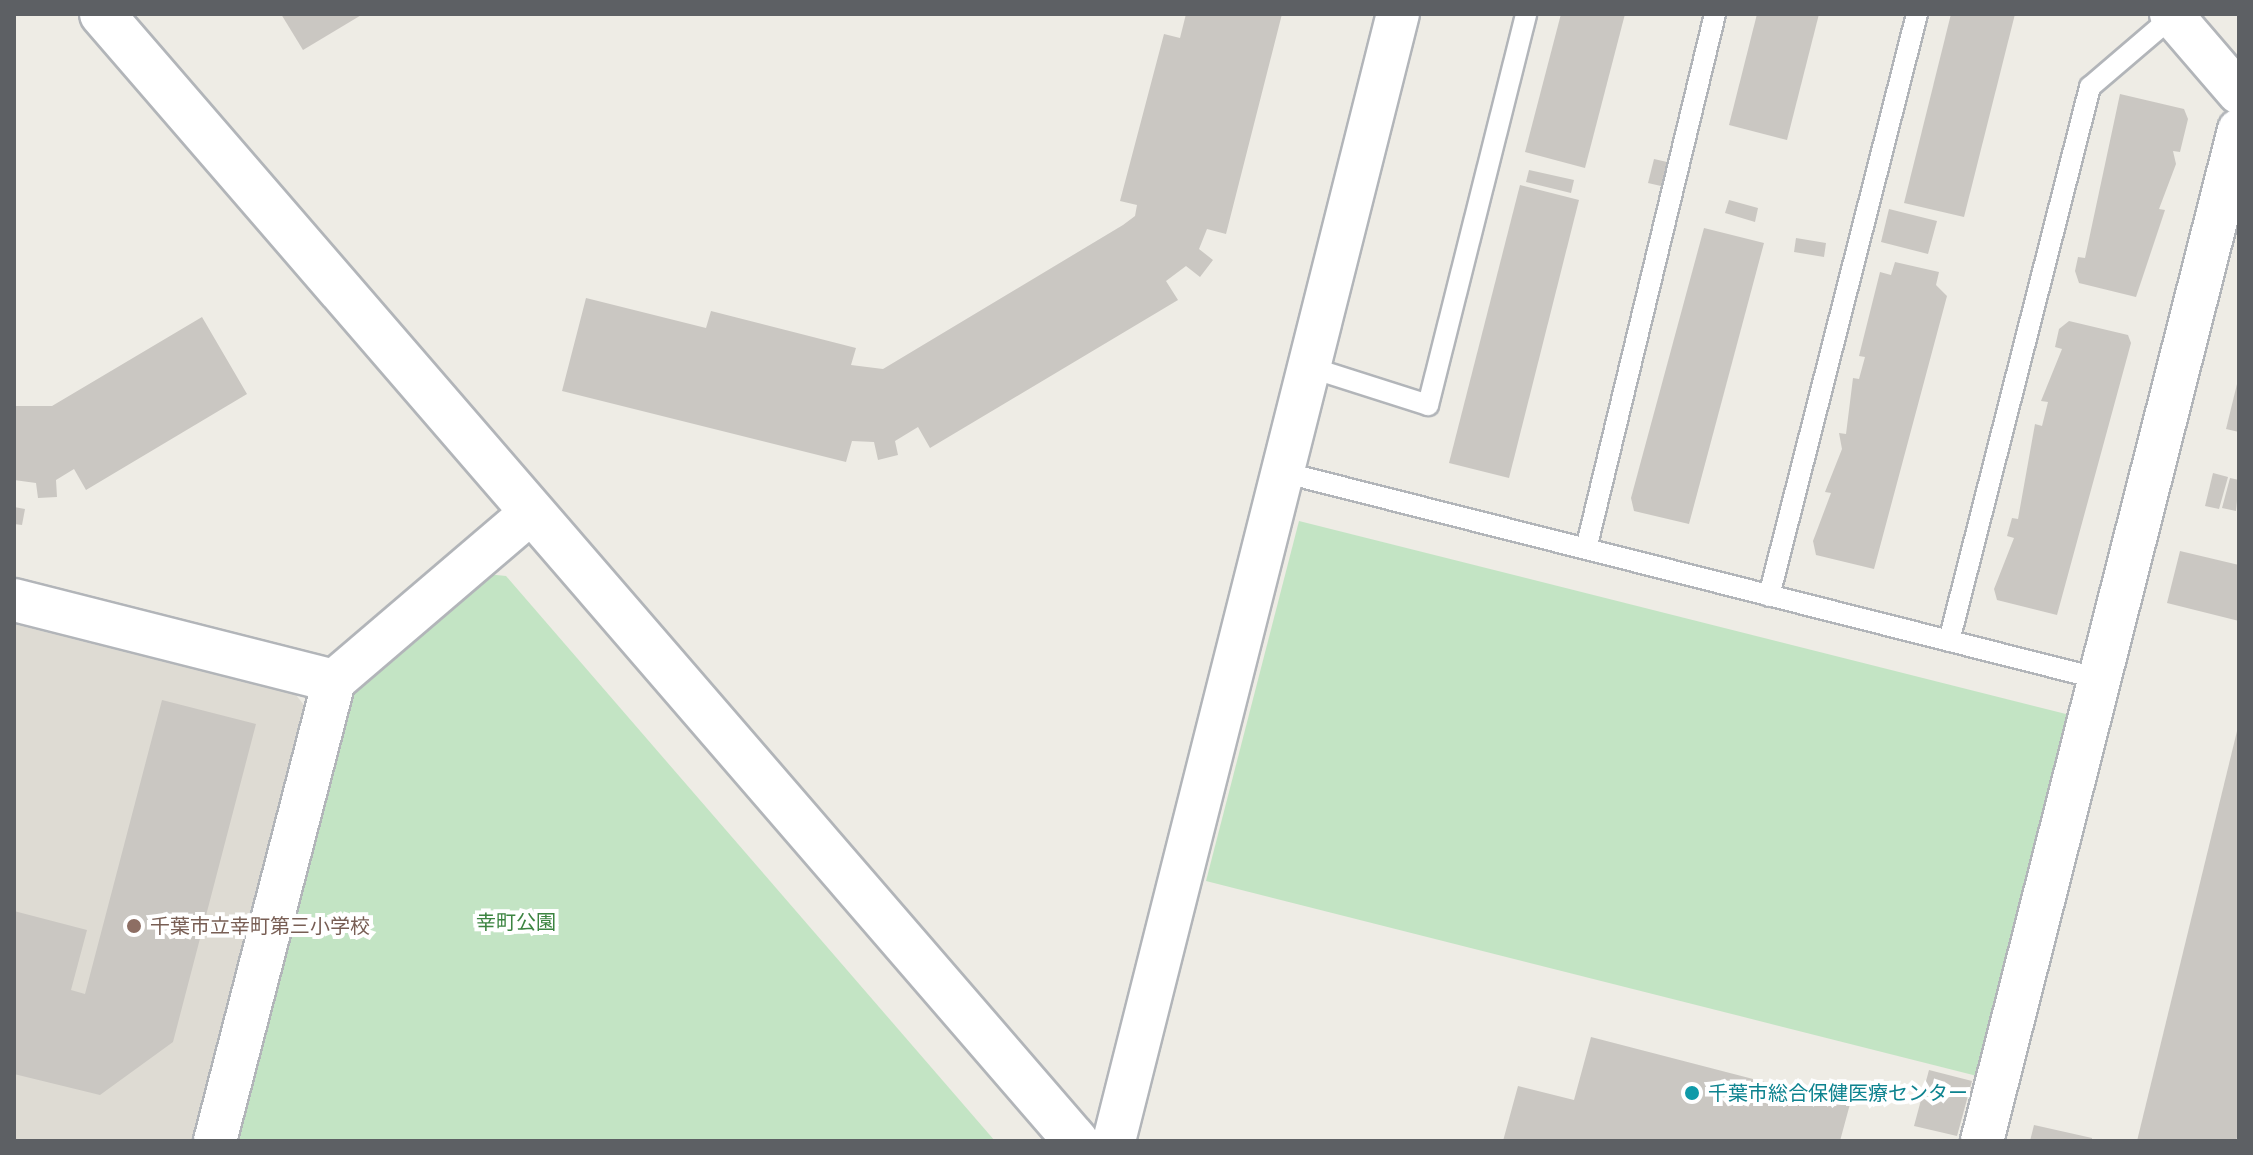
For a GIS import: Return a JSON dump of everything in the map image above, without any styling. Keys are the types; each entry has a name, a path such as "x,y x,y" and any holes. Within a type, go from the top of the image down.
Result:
{"street":[{"path":"102,14 1076,1141"},
{"path":"1114,1141 1398,14"},
{"path":"2172,15 2239,93"},
{"path":"1982,1141 2239,130"},
{"path":"215,1141 334,681 531,513"},
{"path":"14,600 334,681"}],"lane":[{"path":"1309,367 1428,405 1526,14"},
{"path":"1586,549 1715,14"},
{"path":"1769,596 1917,14"},
{"path":"1949,641 2090,87 2172,15"},
{"path":"1282,472 2100,679"}],"shaded area":[{"name":"千葉市立幸町第三小学校","path":"14,624 296,695 308,710 202,1141 14,1141"}],"green space":[{"path":"1299,521 2074,716 1981,1077 1206,881"},
{"name":"幸町公園","path":"487,574 506,576 995,1141 235,1141 350,690"}],"building":[{"path":"281,14 363,14 303,50"},
{"path":"1186,14 1282,14 1226,234 1207,229 1199,249 1213,260 1200,277 1186,266 1166,281 1178,300 930,448 918,427 895,441 898,455 878,460 874,442 852,441 846,462 562,391 586,298 706,328 711,311 856,348 851,365 883,369 1123,225 1135,216 1137,205 1120,201 1164,34 1180,38"},
{"path":"1561,14 1625,14 1585,168 1525,152"},
{"path":"1757,14 1819,14 1787,140 1729,125"},
{"path":"1951,14 2015,14 1964,217 1904,203"},
{"path":"2120,94 2184,109 2188,119 2180,152 2173,151 2176,164 2159,209 2165,210 2136,297 2079,283 2075,271 2078,257 2085,258"},
{"path":"1654,159 1667,162 1661,186 1648,183"},
{"path":"1529,170 1574,180 1571,193 1526,182"},
{"path":"1520,185 1579,200 1509,478 1449,463"},
{"path":"1729,200 1758,208 1755,222 1725,213"},
{"path":"1889,209 1937,221 1928,254 1881,242"},
{"path":"1704,228 1764,243 1689,524 1634,511 1631,498"},
{"path":"1796,238 1826,243 1824,257 1794,252"},
{"path":"1895,262 1939,272 1936,285 1947,296 1874,569 1816,555 1813,541 1831,493 1825,492 1842,449 1839,433 1846,434 1853,378 1859,379 1865,357 1859,356 1880,272 1891,275"},
{"path":"202,317 247,394 86,490 74,469 56,480 57,497 38,498 36,483 14,480 14,406 52,406"},
{"path":"2069,321 2128,335 2131,343 2057,615 1997,600 1994,589 2014,538 2007,536 2012,518 2018,519 2035,424 2042,426 2048,402 2041,401 2062,349 2055,347 2059,329"},
{"path":"2239,380 2239,432 2226,429"},
{"path":"2213,473 2228,477 2219,509 2205,506"},
{"path":"2230,478 2239,480 2236,511 2222,508"},
{"path":"14,507 25,509 22,525 14,524"},
{"path":"2180,551 2239,565 2239,621 2167,603"},
{"path":"162,700 256,724 173,1042 100,1095 14,1074 14,911 87,930 71,990 85,994"},
{"path":"2238,727 2239,1130 2236,1141 2137,1141"},
{"name":"千葉市総合保健医療センター","path":"1591,1037 1850,1104 1840,1141 1503,1141 1518,1086 1574,1100"},
{"path":"1929,1070 1972,1081 1957,1136 1914,1126"},
{"path":"2034,1125 2092,1138 2092,1141 2030,1141"}],"place":[{"name":"千葉市立幸町第三小学校","path":"134,926"},
{"name":"千葉市総合保健医療センター","path":"1692,1093"}]}
